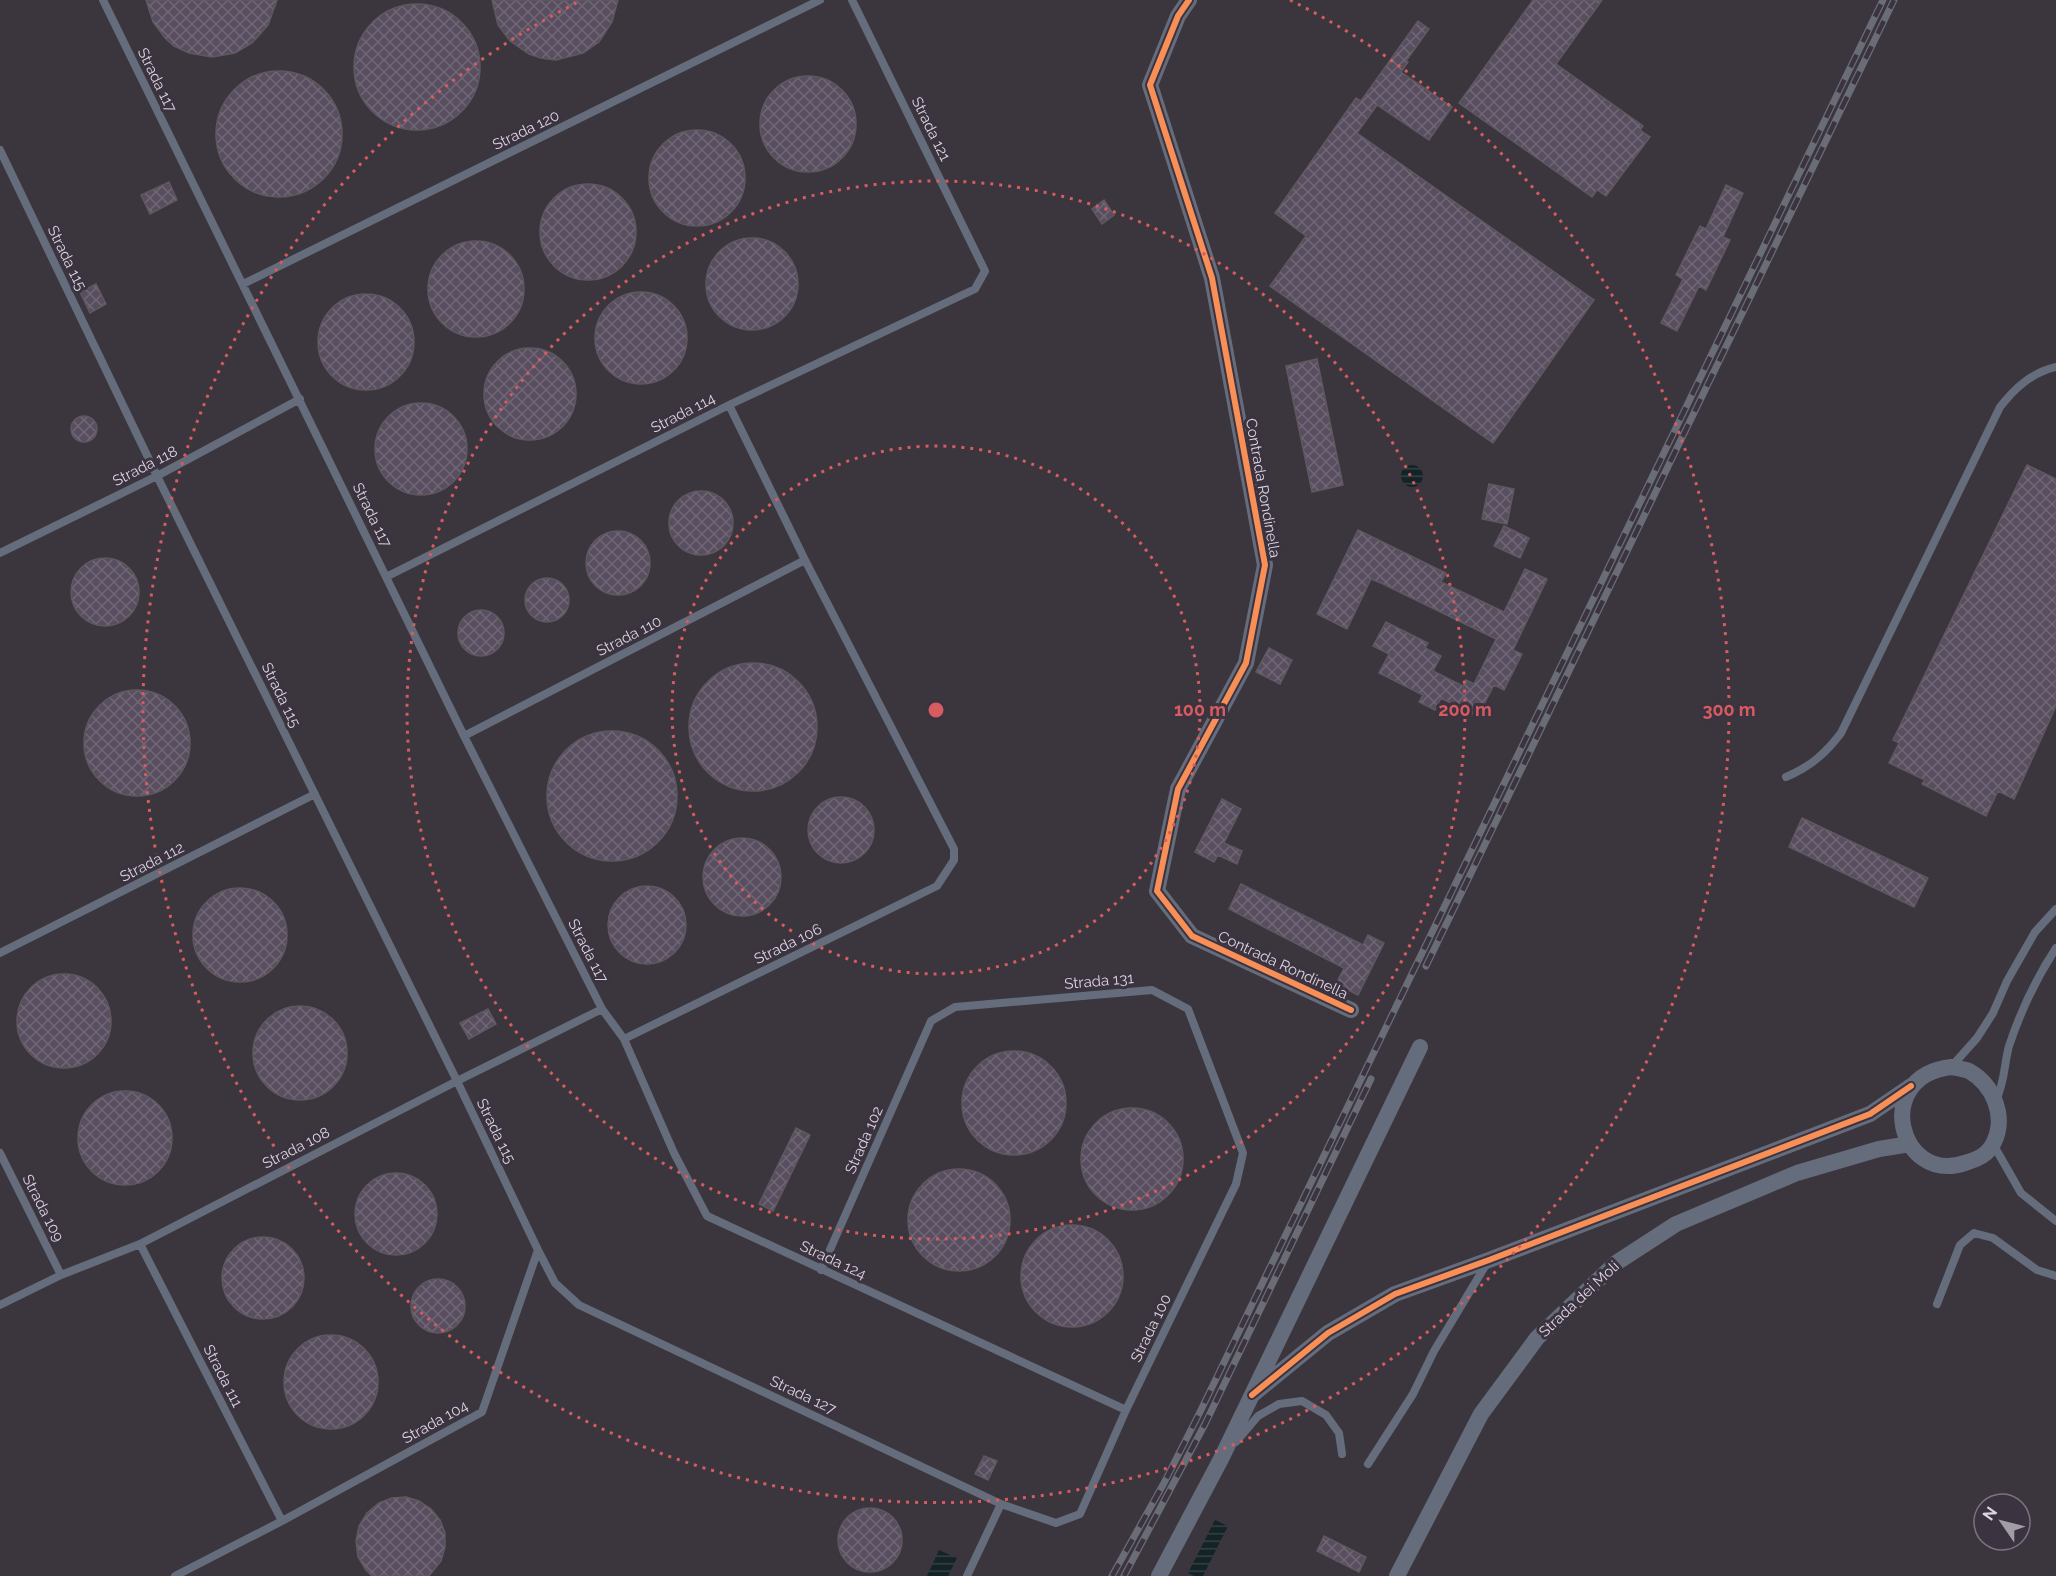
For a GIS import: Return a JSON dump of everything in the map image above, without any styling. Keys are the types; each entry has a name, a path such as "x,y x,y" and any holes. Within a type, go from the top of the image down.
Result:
{"street":[{"name":"Contrada Rondinella","path":"1189,0 1178,16 1150,85 1212,278 1265,565 1246,663 1178,789 1157,891 1192,936 1351,1010"},
{"path":"1159,1576 1221,1459 1420,1047"},
{"path":"1252,1395 1328,1333 1395,1294 1870,1114 1927,1072 1951,1067 1968,1071 1981,1080 1996,1100 2000,1119 1998,1131 1993,1144 1984,1156 1956,1166 1939,1165 1920,1158 1905,1133 1902,1109 1911,1086"},
{"name":"Strada dei Moli","path":"1397,1576 1480,1414 1537,1338 1616,1263 1676,1224 1797,1173 1879,1149 1910,1144"}],"lane":[{"name":"Strada 117","path":"103,0 388,576 464,736 602,1009 624,1039"},
{"name":"Strada 120","path":"243,284 820,0"},
{"name":"Strada 121","path":"852,0 985,271"},
{"name":"Strada 115","path":"0,150 157,476 457,1081 538,1250"},
{"name":"Strada 114","path":"388,576 729,405 975,289 985,271"},
{"path":"1786,777 1802,771 1816,761 1841,733 2000,407 2024,381 2044,370 2056,367"},
{"name":"Strada 118","path":"0,553 157,476 300,399"},
{"path":"729,405 805,560"},
{"name":"Strada 110","path":"464,736 805,560"},
{"name":"Strada 106","path":"624,1039 937,886 954,860 954,849 805,560"},
{"name":"Strada 112","path":"0,953 315,794"},
{"path":"1951,1067 1977,1038 1993,1013 2007,981 2035,932 2056,909"},
{"path":"1996,1100 2002,1087 2009,1047 2027,1003 2056,948"},
{"name":"Strada 131","path":"932,1021 955,1007 1152,990 1188,1009 1243,1152"},
{"name":"Strada 108","path":"0,1305 61,1275 140,1244 602,1009"},
{"name":"Strada 102","path":"821,1270 932,1021"},
{"name":"Strada 124","path":"624,1039 674,1153 707,1216 1126,1410"},
{"path":"1993,1144 2021,1193 2056,1221"},
{"name":"Strada 100","path":"1080,1514 1126,1410 1236,1184 1243,1152"},
{"name":"Strada 109","path":"0,1153 61,1275"},
{"path":"1937,1304 1960,1245 1974,1233 1993,1238 2037,1270 2056,1276"},
{"name":"Strada 111","path":"140,1244 282,1521"},
{"name":"Strada 127","path":"538,1250 555,1283 579,1305 1001,1504 1056,1523 1080,1514"},
{"name":"Strada 104","path":"175,1576 282,1521 482,1412 538,1250"},
{"path":"1368,1464 1413,1394 1434,1351 1489,1260"},
{"path":"1221,1459 1258,1416 1280,1404 1302,1401 1326,1414 1339,1433 1342,1454"},
{"path":"967,1576 1001,1504"}],"shaded area":[{"path":"1408,465 1416,465 1423,472 1423,480 1416,487 1408,487 1401,480 1401,472"},
{"path":"1215,1520 1228,1526 1203,1576 1194,1576 1188,1573"},
{"path":"939,1550 957,1558 948,1576 927,1576"}],"building":[{"path":"146,0 277,0 268,25 252,43 235,53 212,57 189,53 174,46 153,22"},
{"path":"492,0 618,0 612,22 599,42 583,53 556,60 529,54 510,41 498,25"},
{"path":"1533,0 1602,0 1556,64 1643,126 1640,130 1650,137 1606,196 1597,190 1592,197 1459,103"},
{"path":"417,4 441,9 461,23 475,43 480,67 475,91 461,111 441,125 417,130 393,125 373,111 359,91 354,67 359,43 373,23 393,9"},
{"path":"1418,21 1429,29 1406,61 1408,62 1401,72 1452,107 1429,140 1377,105 1357,133 1594,300 1493,443 1270,286 1306,236 1275,213 1356,98 1361,101"},
{"path":"279,71 303,76 323,90 337,110 342,134 337,158 323,178 303,192 279,197 255,192 235,178 221,158 216,134 221,110 235,90 255,76"},
{"path":"808,76 826,79 842,90 853,106 856,124 853,142 842,158 826,169 808,172 790,169 774,158 763,142 760,124 763,106 774,90 790,79"},
{"path":"697,130 715,133 731,144 742,160 745,178 742,196 731,212 715,223 697,226 679,223 663,212 652,196 649,178 652,160 663,144 679,133"},
{"path":"169,182 177,200 150,214 141,195"},
{"path":"588,184 606,187 622,198 633,214 636,232 633,250 622,266 606,277 588,280 570,277 554,266 543,250 540,232 543,214 554,198 570,187"},
{"path":"1726,185 1743,193 1723,237 1730,240 1706,290 1699,286 1677,331 1661,323 1683,279 1676,275 1700,226 1706,229"},
{"path":"1104,200 1114,215 1102,224 1092,209"},
{"path":"752,238 770,242 784,252 794,266 798,284 794,302 784,316 770,326 752,330 734,326 720,316 710,302 706,284 710,266 720,252 734,242"},
{"path":"476,241 494,244 510,255 521,271 524,289 521,307 510,323 494,334 476,337 458,334 442,323 431,307 428,289 431,271 442,255 458,244"},
{"path":"96,284 106,304 90,313 80,292"},
{"path":"641,292 659,296 673,306 683,320 687,338 683,356 673,370 659,380 641,384 623,380 609,370 599,356 595,338 599,320 609,306 623,296"},
{"path":"366,294 384,297 400,308 411,324 414,342 411,360 400,376 384,387 366,390 348,387 332,376 321,360 318,342 321,324 332,308 348,297"},
{"path":"530,348 548,352 562,362 572,376 576,394 572,412 562,426 548,436 530,440 512,436 498,426 488,412 484,394 488,376 498,362 512,352"},
{"path":"1317,359 1343,485 1312,492 1286,366"},
{"path":"421,403 439,407 453,417 463,431 467,449 463,467 453,481 439,491 421,495 403,491 389,481 379,467 375,449 379,431 389,417 403,407"},
{"path":"84,416 93,420 97,429 93,438 84,442 75,438 71,429 75,420"},
{"path":"2027,465 2056,479 2056,706 2014,799 1998,791 1986,816 1922,784 1925,780 1889,763 1899,743 1893,740"},
{"path":"1489,484 1514,489 1507,524 1482,519"},
{"path":"701,491 724,500 733,523 724,546 701,555 678,546 669,523 678,500"},
{"path":"1504,526 1529,538 1520,558 1494,546"},
{"path":"1358,530 1446,573 1441,582 1504,612 1525,569 1547,579 1513,650 1522,654 1504,690 1494,685 1483,706 1477,703 1472,714 1441,698 1435,710 1419,702 1423,695 1379,673 1389,654 1373,646 1386,622 1428,643 1425,648 1441,656 1433,671 1463,686 1466,680 1474,684 1496,639 1381,583 1371,579 1347,629 1317,614"},
{"path":"612,531 624,531 641,540 648,551 650,563 648,575 641,586 624,595 612,595 600,590 591,581 586,569 586,557 591,545 600,536"},
{"path":"98,558 112,558 124,563 134,573 139,592 134,611 124,621 112,626 98,626 86,621 76,611 71,599 71,585 76,573 86,563"},
{"path":"547,578 556,579 563,584 568,591 568,609 563,616 556,621 547,622 538,621 531,616 526,609 525,600 526,591 531,584 538,579"},
{"path":"481,610 497,617 504,633 497,649 481,656 465,649 458,633 465,617"},
{"path":"1269,648 1292,660 1280,684 1256,672"},
{"path":"753,663 777,668 798,682 812,703 817,727 812,751 798,772 777,786 753,791 729,786 708,772 694,751 689,727 694,703 708,682 729,668"},
{"path":"137,690 157,694 175,705 186,723 190,743 186,763 175,781 157,792 137,796 117,792 99,781 88,763 84,743 88,723 99,705 117,694"},
{"path":"612,731 637,736 658,750 672,771 677,796 672,821 658,842 637,856 612,861 587,856 566,842 552,821 547,796 552,771 566,750 587,736"},
{"path":"841,797 854,800 864,807 871,817 874,830 871,843 864,853 854,860 841,863 828,860 818,853 811,843 808,830 811,817 818,807 828,800"},
{"path":"1222,799 1241,809 1224,843 1242,851 1237,864 1218,855 1214,862 1195,852"},
{"path":"1802,818 1928,878 1914,907 1789,847"},
{"path":"742,838 757,841 769,850 778,862 781,877 778,892 769,904 757,913 742,916 727,913 715,904 706,892 703,877 706,862 715,850 727,841"},
{"path":"1241,884 1363,945 1368,935 1384,943 1358,995 1336,984 1344,968 1229,909"},
{"path":"647,886 662,889 679,903 686,925 683,940 669,957 647,964 632,961 615,947 608,925 611,910 625,893"},
{"path":"240,888 258,891 274,901 284,917 287,935 284,953 274,969 258,979 240,982 222,979 206,969 196,953 193,935 196,917 206,901 222,891"},
{"path":"64,974 82,978 97,988 107,1003 111,1021 107,1039 97,1054 82,1064 64,1068 46,1064 31,1054 21,1039 17,1021 21,1003 31,988 46,978"},
{"path":"300,1006 318,1010 333,1020 343,1035 347,1053 343,1071 333,1086 318,1096 300,1100 282,1096 267,1086 257,1071 253,1053 257,1035 267,1020 282,1010"},
{"path":"488,1009 496,1024 469,1039 460,1023"},
{"path":"1014,1051 1034,1055 1051,1066 1062,1083 1066,1103 1062,1123 1051,1140 1034,1151 1014,1155 994,1151 977,1140 966,1123 962,1103 966,1083 977,1066 994,1055"},
{"path":"125,1091 143,1095 158,1105 168,1120 172,1138 168,1156 158,1171 143,1181 125,1185 107,1181 92,1171 82,1156 78,1138 82,1120 92,1105 107,1095"},
{"path":"1132,1108 1152,1112 1168,1123 1179,1139 1183,1159 1179,1179 1168,1195 1152,1206 1132,1210 1112,1206 1096,1195 1085,1179 1081,1159 1085,1139 1096,1123 1112,1112"},
{"path":"796,1128 810,1135 773,1211 759,1204"},
{"path":"959,1169 978,1173 995,1184 1006,1201 1010,1220 1006,1239 995,1256 978,1267 959,1271 940,1267 923,1256 912,1239 908,1220 912,1201 923,1184 940,1173"},
{"path":"396,1173 412,1177 425,1185 433,1198 437,1214 433,1230 425,1243 412,1251 396,1255 380,1251 367,1243 359,1230 355,1214 359,1198 367,1185 380,1177"},
{"path":"1072,1225 1101,1233 1115,1247 1123,1276 1115,1305 1101,1319 1072,1327 1043,1319 1029,1305 1021,1276 1029,1247 1043,1233"},
{"path":"263,1237 279,1240 292,1249 301,1262 304,1278 301,1294 292,1307 279,1316 263,1319 247,1316 234,1307 225,1294 222,1278 225,1262 234,1249 247,1240"},
{"path":"438,1279 448,1281 457,1287 463,1296 465,1306 463,1316 457,1325 448,1331 438,1333 428,1331 419,1325 413,1316 411,1306 413,1296 419,1287 428,1281"},
{"path":"331,1335 349,1338 364,1349 375,1364 378,1382 375,1400 364,1415 349,1426 331,1429 313,1426 298,1415 287,1400 284,1382 287,1364 298,1349 313,1338"},
{"path":"984,1456 997,1461 988,1480 975,1474"},
{"path":"406,1497 419,1501 431,1509 440,1520 445,1533 445,1547 441,1561 429,1576 372,1576 358,1557 356,1541 359,1526 367,1513 379,1503 392,1498"},
{"path":"864,1508 876,1508 893,1517 900,1528 902,1540 900,1552 893,1563 876,1572 864,1572 852,1567 843,1558 838,1546 838,1534 843,1522 852,1513"},
{"path":"1324,1536 1366,1557 1359,1572 1317,1551"}],"railway":[{"path":"1112,1576 1164,1483 1200,1412 1883,0"},
{"path":"1426,966 1894,0"},
{"path":"1124,1576 1205,1424 1371,1079"}],"cycle path":[{"path":"1189,0 1178,16 1150,85 1212,278 1265,565 1246,663 1178,789 1157,891 1192,936 1351,1010"},
{"path":"1252,1395 1328,1333 1395,1294 1870,1114 1911,1086"}]}
